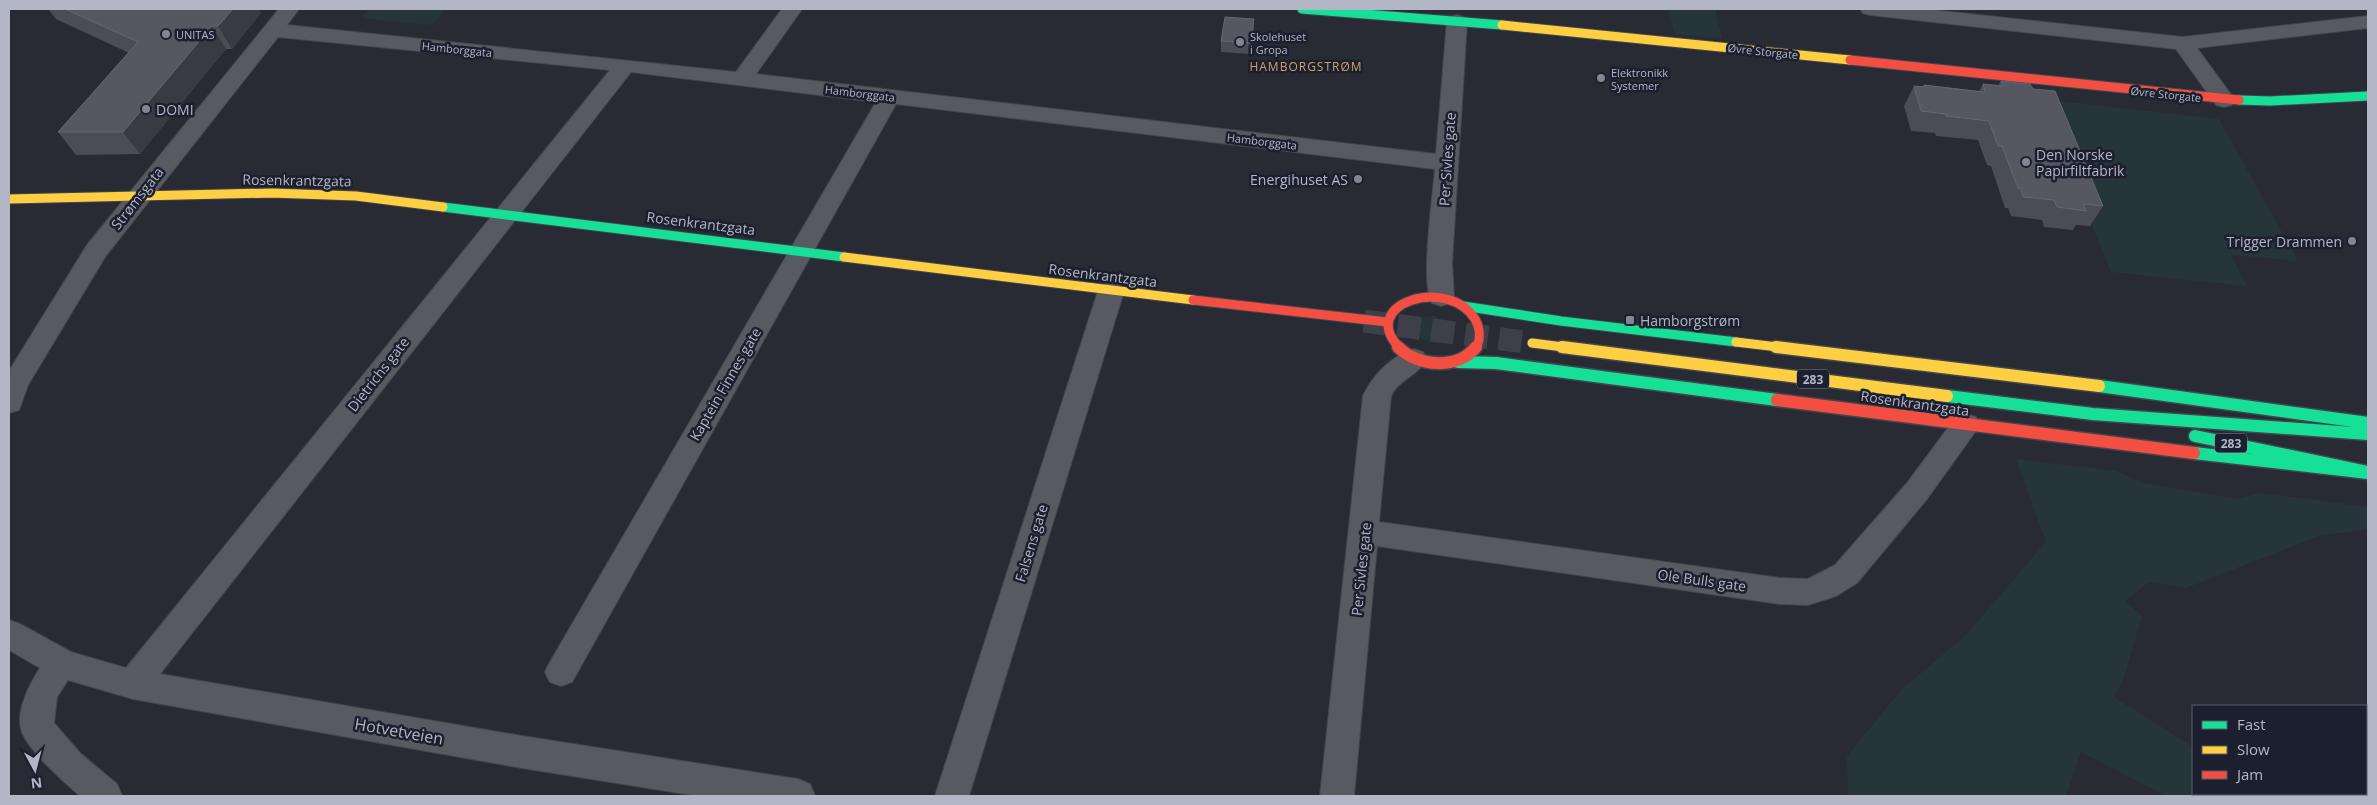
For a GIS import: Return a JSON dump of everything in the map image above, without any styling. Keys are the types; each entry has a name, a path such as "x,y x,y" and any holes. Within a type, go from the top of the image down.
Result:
{"street":[{"name":"Strømsgata","path":"9,403 15,384 96,251 289,9"},
{"path":"742,78 792,9"},
{"name":"Øvre Storgate","path":"1302,9 1457,21 1709,45 2224,100 2280,101 2368,96"},
{"path":"1870,9 2182,43 2368,22"},
{"name":"Per Sivles gate","path":"1452,302 1440,262 1457,21"},
{"name":"Hamborggata","path":"271,30 742,78 1447,163"},
{"name":"Øvre Storgate","path":"2182,43 2224,100"},
{"name":"Dietrichs gate","path":"133,684 625,65"},
{"name":"Kaptein Finnes gate","path":"561,672 890,96"},
{"name":"Rosenkrantzgata","path":"9,199 272,193 356,196 506,213 1111,291 1387,322"},
{"name":"Falsens gate","path":"952,796 1111,291"},
{"path":"1452,302 1473,314 1480,324 1482,335 1479,346 1470,356 1458,362 1444,364 1414,359 1402,352 1393,343 1388,333 1387,322 1391,312 1400,304 1412,298 1452,302 1561,321 2016,375 2368,423"},
{"name":"Rosenkrantzgata","path":"1532,343 2094,414 2368,434"},
{"name":"Per Sivles gate","path":"1337,796 1365,532 1377,396 1383,383 1414,359"},
{"name":"Rosenkrantzgata","path":"1458,362 1496,363 1966,425 2196,454 2368,473"},
{"name":"Rosenkrantzgata","path":"2094,414 2368,473"},
{"name":"Ole Bulls gate","path":"1365,532 1780,592 1808,592 1825,587 1846,574 1917,491 1966,425"},
{"name":"Hotvetveien","path":"9,634 61,663 93,674 133,684 522,752 798,796"},
{"path":"61,663 41,694 37,728 68,764 105,796"}],"shaded area":[{"path":"370,9 446,9 431,25 360,18"},
{"path":"1669,9 1715,9 1722,38 1675,34"},
{"path":"2041,99 2219,119 2298,261 2231,255 2247,286 2111,272"},
{"path":"1434,316 1446,320 1453,328 1451,337 1447,340 1432,343 1423,340 1416,333 1417,322 1426,317"},
{"path":"2016,459 2116,471 2144,483 2237,499 2261,493 2368,507 2368,529 2319,536 2186,588 2149,582 2125,601 2142,616 2123,680 2114,697 2192,746 2192,795 2269,796 2166,796 2081,752 2066,796 1848,796 1847,756 1901,690 1967,634 2046,542"}],"building":[{"path":"65,9 233,9 218,26 212,26 123,132 58,132 138,42"},
{"path":"1225,17 1254,19 1251,43 1221,41"},
{"path":"2001,81 2030,84 2033,89 2055,91 2103,206 2083,204 2086,211 2057,207 2054,200 2023,197 2002,146 1998,146 1989,121 1921,111 1914,86 1925,87 1924,85 1985,92 1983,84 2003,86"}],"tunnel":[{"path":"1364,321 1532,343"}],"traffic: fast":[{"path":"1302,9 1502,25"},
{"path":"2239,100 2270,101 2368,96"},
{"path":"443,207 844,257"},
{"path":"1463,306 1561,321 1736,342"},
{"path":"1458,362 1496,363 1777,400"},
{"path":"2099,386 2368,423"},
{"path":"1947,396 2093,414 2368,434"},
{"path":"2195,436 2368,472"},
{"path":"2194,453 2368,473"}],"traffic: slow":[{"path":"1502,25 1850,60"},
{"path":"9,199 272,193 356,196 443,207"},
{"path":"844,257 1193,300"},
{"path":"1736,342 2099,386"},
{"path":"1532,343 1947,396"}],"traffic: jam":[{"path":"1850,60 2239,100"},
{"path":"1426,296 1455,302 1467,309 1473,316 1480,331 1480,338 1477,346 1464,358 1449,363 1432,363 1416,358 1402,350 1392,340 1387,328 1390,316 1401,304 1426,296"},
{"path":"1193,300 1387,322"},
{"path":"1777,400 2194,453"}],"place":[{"name":"UNITAS","path":"166,34"},
{"name":"Skolehuset i Gropa","path":"1240,42"},
{"name":"Elektronikk Systemer","path":"1601,78"},
{"name":"DOMI","path":"146,109"},
{"name":"Den Norske Papirfiltfabrik","path":"2026,162"},
{"name":"Energihuset AS","path":"1358,179"},
{"name":"Trigger Drammen","path":"2352,241"},
{"name":"Hamborgstrøm","path":"1630,320"}],"district":[{"name":"HAMBORGSTRØM","path":"1306,66"}]}
